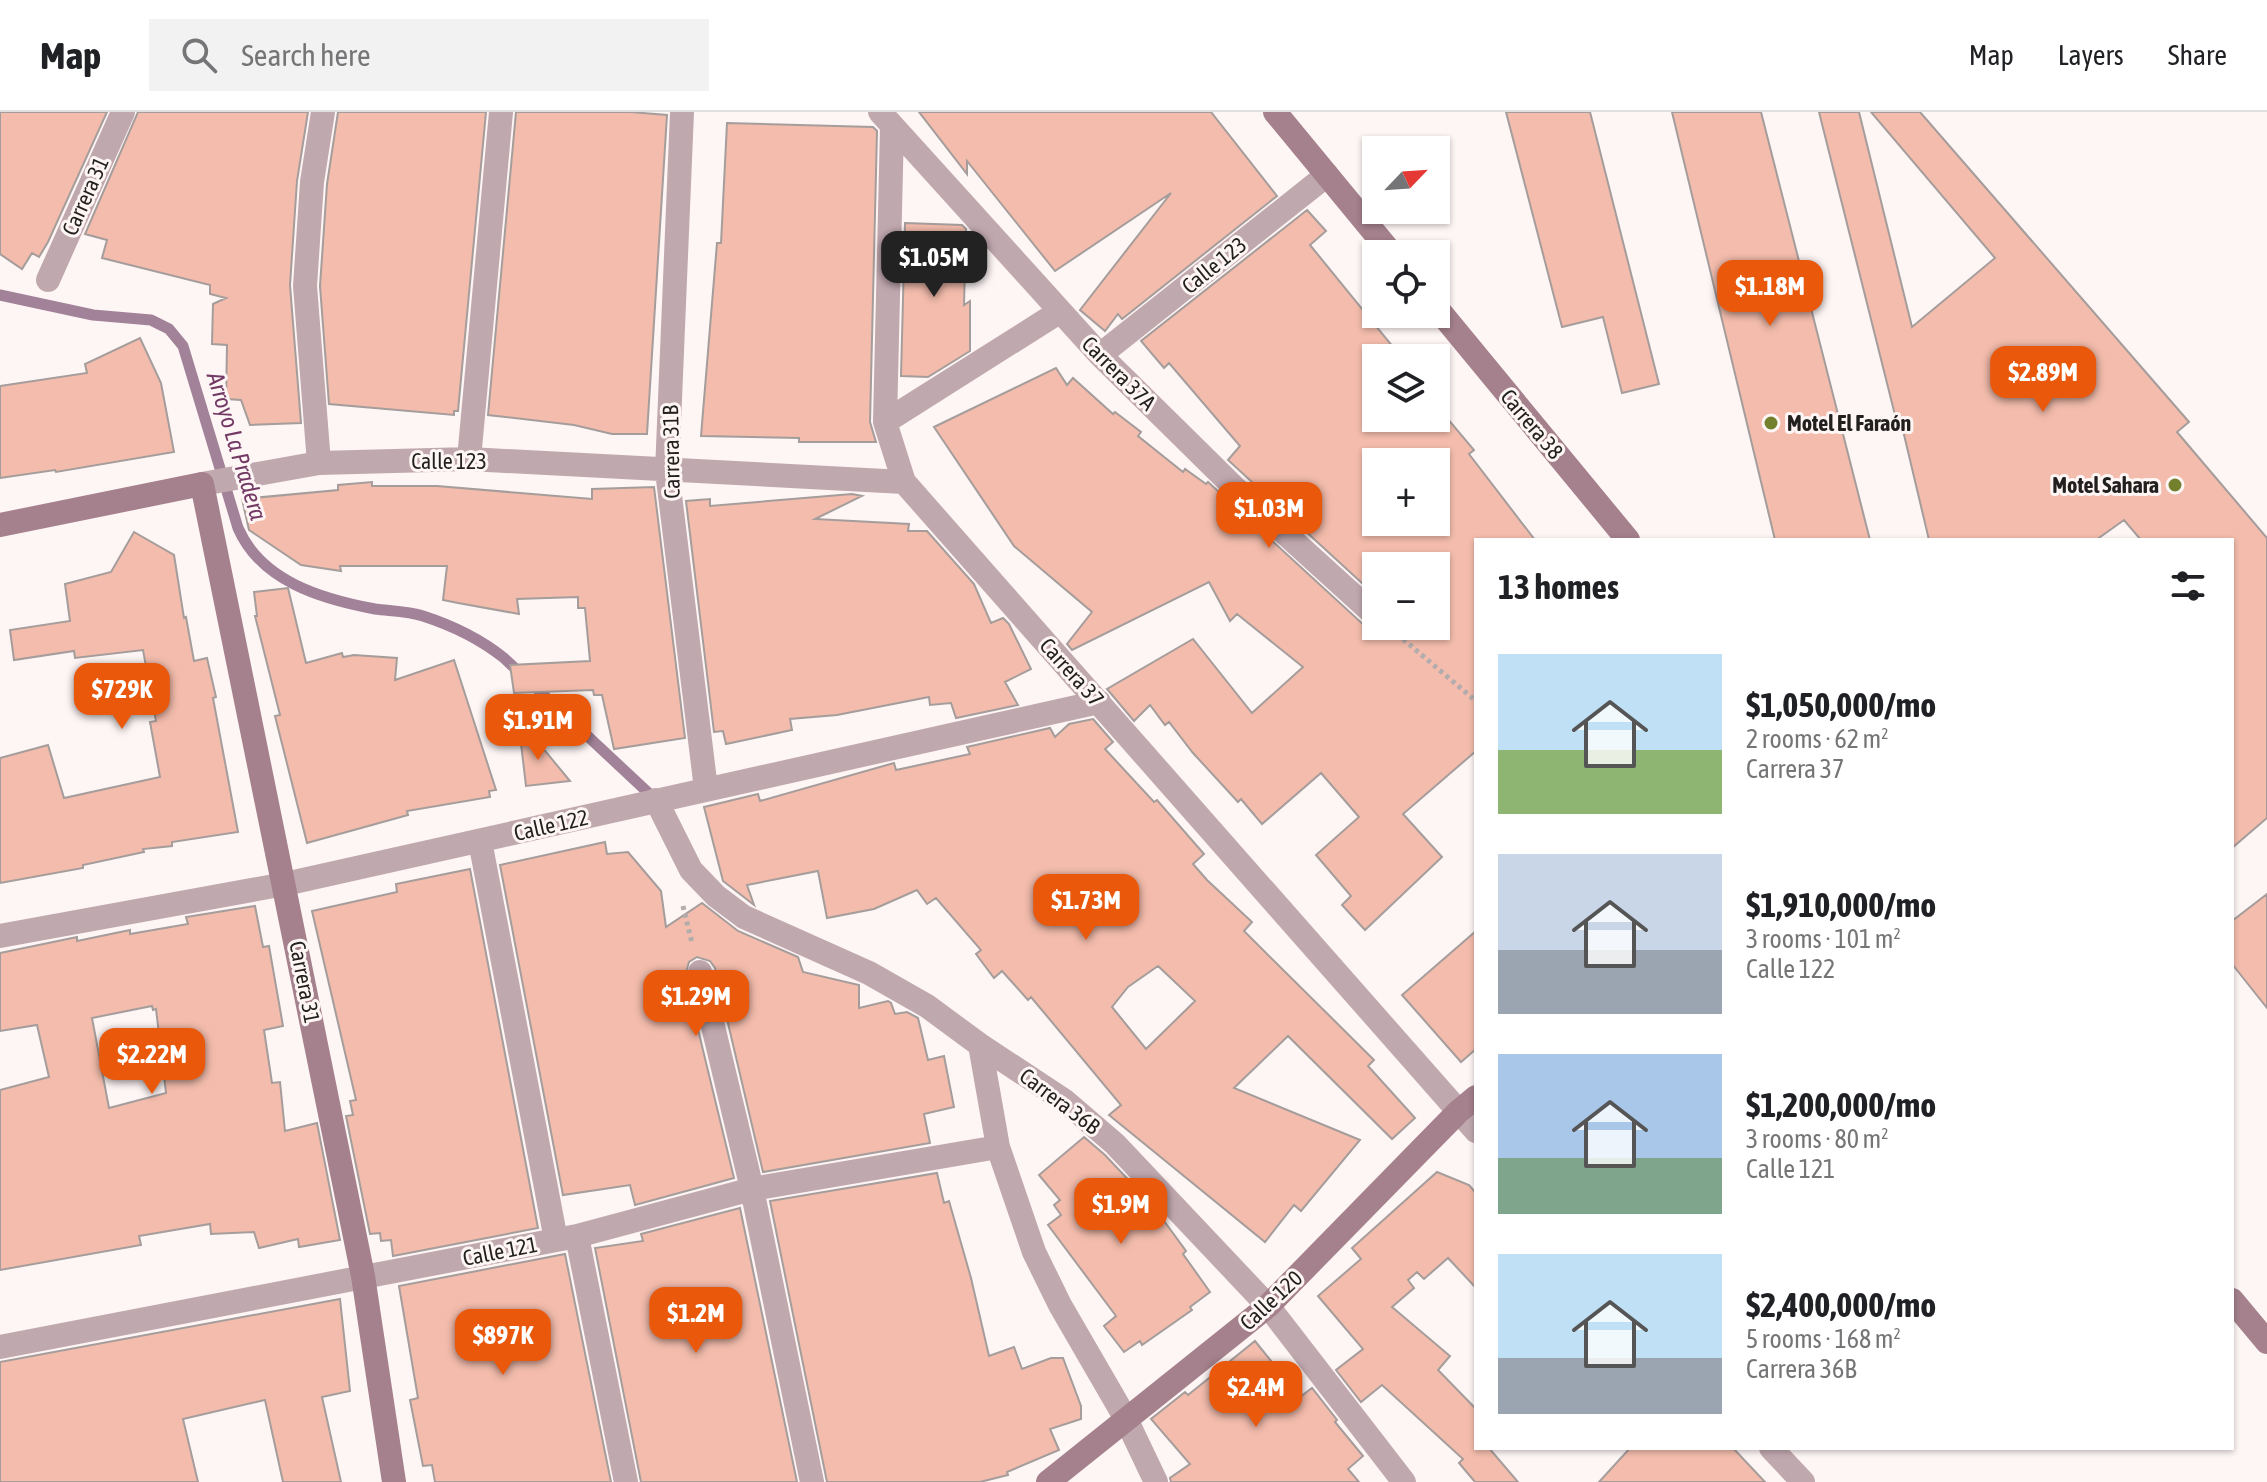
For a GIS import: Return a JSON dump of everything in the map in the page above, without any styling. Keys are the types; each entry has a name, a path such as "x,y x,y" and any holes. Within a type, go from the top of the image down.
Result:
{"street":[{"name":"Carrera 31","path":"48,280 123,112"},
{"path":"319,463 305,286 312,182 323,112"},
{"path":"469,459 501,112"},
{"name":"Carrera 31B","path":"682,112 667,471 706,789"},
{"path":"1275,112 1380,240"},
{"name":"Carrera 37A","path":"886,120 1100,355 1236,489 1362,603"},
{"name":"Carrera 37","path":"886,120 885,422 904,482 1099,702 1467,1105 1474,1125"},
{"name":"Calle 123","path":"1100,355 1327,175"},
{"path":"885,422 1059,312"},
{"name":"Carrera 38","path":"1450,324 1626,538"},
{"name":"Calle 123","path":"0,525 208,482 319,463 469,459 904,482"},
{"name":"Carrera 31","path":"208,482 363,1276 394,1482"},
{"name":"Calle 122","path":"0,936 285,884 1099,702"},
{"name":"Carrera 36B","path":"656,800 691,870 716,896 744,917 881,980 927,1006 1053,1093 1115,1144 1268,1306 1404,1482"},
{"path":"480,841 566,1238 626,1482"},
{"path":"700,972 752,1189 812,1482"},
{"path":"980,1045 998,1147 1034,1252 1060,1305 1126,1419 1156,1482"},
{"name":"Calle 120","path":"1048,1482 1268,1306 1467,1105"},
{"name":"Calle 121","path":"0,1347 566,1238 752,1189 998,1147"},
{"path":"2234,1302 2267,1342"},
{"path":"1773,1450 1803,1482"}],"path":[{"path":"1404,640 1474,699"}],"building":[{"path":"0,112 107,112 48,242 39,257 32,253 22,269 0,254"},
{"path":"138,112 308,112 297,181 290,285 301,423 250,425 241,400 226,399 227,345 212,344 213,304 226,298 210,294 210,285 102,258 107,240 85,234"},
{"path":"338,112 486,112 458,411 454,411 454,415 329,404 320,286 327,184"},
{"path":"516,112 667,115 647,434 612,434 574,425 488,415"},
{"path":"919,112 1211,112 1277,196 1122,319 1118,314 1105,331 1080,310 1171,193 1055,271 967,161 967,174"},
{"path":"1506,112 1590,112 1659,384 1622,393 1603,317 1562,327"},
{"path":"1672,112 1761,112 1869,538 1775,538"},
{"path":"1819,112 1859,112 1912,327 1995,258 1871,112 1920,112 2189,422 2177,432 2267,538 2267,818 2234,846 2234,538 2139,538 2124,520 2099,538 1929,538 1901,422 1897,423"},
{"path":"727,123 873,127 877,131 870,422 876,442 799,442 799,438 701,436 717,243 721,243"},
{"path":"1307,210 1326,231 1310,245 1362,309 1362,328 1378,328 1391,344 1362,344 1362,432 1450,432 1450,422 1474,450 1469,454 1533,538 1474,538 1474,753 1403,814 1442,857 1365,930 1342,905 1351,896 1316,855 1359,817 1321,773 1262,824 1193,753 1169,722 1165,725 1150,705 1134,721 1107,689 1193,639 1252,713 1303,667 1237,614 1230,621 1209,582 1072,650 1067,644 1092,612 1014,546 934,427 1056,368 1067,385 1073,378 1113,414 1115,412 1141,432 1138,436 1183,472 1185,469 1206,484 1208,482 1362,623 1362,640 1450,640 1450,552 1362,552 1362,583 1228,460 1240,446 1169,363 1164,368 1141,341"},
{"path":"905,223 962,225 966,229 964,305 970,301 970,351 928,377 901,376"},
{"path":"140,338 161,383 174,452 0,478 0,386 87,373 85,364"},
{"path":"372,482 372,486 437,486 592,499 592,489 654,487 685,738 614,749 602,695 594,695 593,690 514,693 510,665 590,661 585,608 578,608 578,597 517,599 519,614 443,600 447,566 340,566 341,571 301,565 249,530 242,499 338,490 338,485"},
{"path":"852,494 862,496 815,519 909,524 908,531 927,531 974,584 991,623 1003,618 1009,624 1031,669 1005,682 1018,705 956,718 951,703 930,705 929,697 837,715 790,719 792,730 726,744 723,731 714,732 686,501 710,499 710,506"},
{"path":"134,532 174,555 194,661 207,658 238,832 172,842 172,846 143,849 144,852 83,865 83,868 0,883 0,758 48,745 64,798 160,777 150,722 156,721 143,650 75,658 74,651 14,660 10,630 70,621 65,584 111,572"},
{"path":"288,588 306,663 342,653 343,657 397,658 395,680 454,660 496,790 489,791 490,797 407,811 408,815 307,843 275,716 280,715 255,616 254,592"},
{"path":"518,718 570,781 526,786"},
{"path":"1093,719 1113,742 1105,749 1154,802 1157,800 1204,854 1193,864 1252,922 1244,931 1374,1060 1368,1066 1415,1118 1392,1139 1288,1036 1234,1088 1360,1140 1301,1211 1294,1205 1265,1242 1109,1115 1121,1105 1031,997 1028,1000 1002,971 994,978 976,954 981,950 936,898 927,904 917,890 874,909 827,918 818,871 747,885 754,905 723,881 704,807 758,794 760,801 894,763 896,770 970,754 967,747 1050,728 1055,737 1069,724","holes":["1158,966 1195,1001 1146,1049 1112,1007 1128,987"]},
{"path":"605,842 607,854 628,852 661,891 666,927 702,903 738,931 798,957 803,972 859,985 859,1008 888,1001 895,1014 907,1012 918,1018 928,1060 944,1056 954,1107 924,1114 930,1143 763,1172 715,968 710,961 697,957 689,962 685,976 734,1178 635,1205 630,1185 563,1195 500,865"},
{"path":"470,869 538,1228 393,1256 391,1240 381,1241 380,1233 370,1234 346,1116 353,1115 350,1101 356,1100 312,911 397,892 396,884"},
{"path":"2267,894 2267,1008 2234,967 2234,919"},
{"path":"255,906 263,947 269,946 283,1026 264,1030 272,1083 280,1082 285,1131 317,1123 340,1240 299,1247 298,1239 259,1248 254,1232 211,1234 210,1224 139,1236 141,1245 0,1270 0,1090 49,1077 37,1025 0,1031 0,953 77,937 77,941 130,930 130,934 188,924 186,917","holes":["152,1006 153,1010 156,1009 166,1093 109,1108 92,1018"]},
{"path":"1474,933 1474,1051 1461,1062 1402,995"},
{"path":"1084,1137 1153,1206 1186,1251 1183,1254 1210,1292 1190,1307 1192,1310 1142,1345 1140,1341 1124,1352 1104,1326 1116,1316 1048,1225 1061,1215 1054,1205 1060,1200 1039,1175"},
{"path":"1437,1172 1469,1185 1474,1191 1474,1286 1448,1258 1424,1279 1417,1272 1408,1280 1414,1288 1392,1307 1450,1356 1438,1370 1474,1407 1474,1450 1491,1450 1518,1482 1475,1482 1459,1463 1463,1459 1382,1385 1361,1402 1336,1370 1363,1349 1318,1296 1361,1259 1352,1248"},
{"path":"937,1173 944,1203 949,1201 971,1278 989,1356 1014,1347 1022,1369 1051,1358 1063,1358 1081,1406 1081,1419 1050,1429 1059,1450 1007,1472 1008,1475 980,1482 827,1482 770,1201"},
{"path":"740,1208 797,1482 641,1482 595,1248 643,1241 641,1234"},
{"path":"565,1254 611,1482 435,1482 432,1465 423,1466 410,1400 418,1398 399,1286"},
{"path":"340,1299 350,1391 322,1397 341,1482 283,1482 265,1400 183,1419 198,1482 0,1482 0,1362"},
{"path":"1255,1341 1300,1397 1312,1388 1337,1420 1335,1422 1363,1456 1348,1469 1359,1482 1171,1482 1170,1478 1190,1464 1151,1419 1185,1392 1188,1395"},
{"path":"1628,1450 1735,1450 1765,1482 1599,1482"}],"waterway":[{"name":"Arroyo La Pradera","path":"0,295 93,315 151,320 169,329 183,346 238,528 262,562 295,585 314,593 355,605 417,614 476,639 504,658 656,800"}],"place":[{"name":"Motel El Faraón","path":"1771,423"},
{"name":"Motel Sahara","path":"2175,485"}]}
